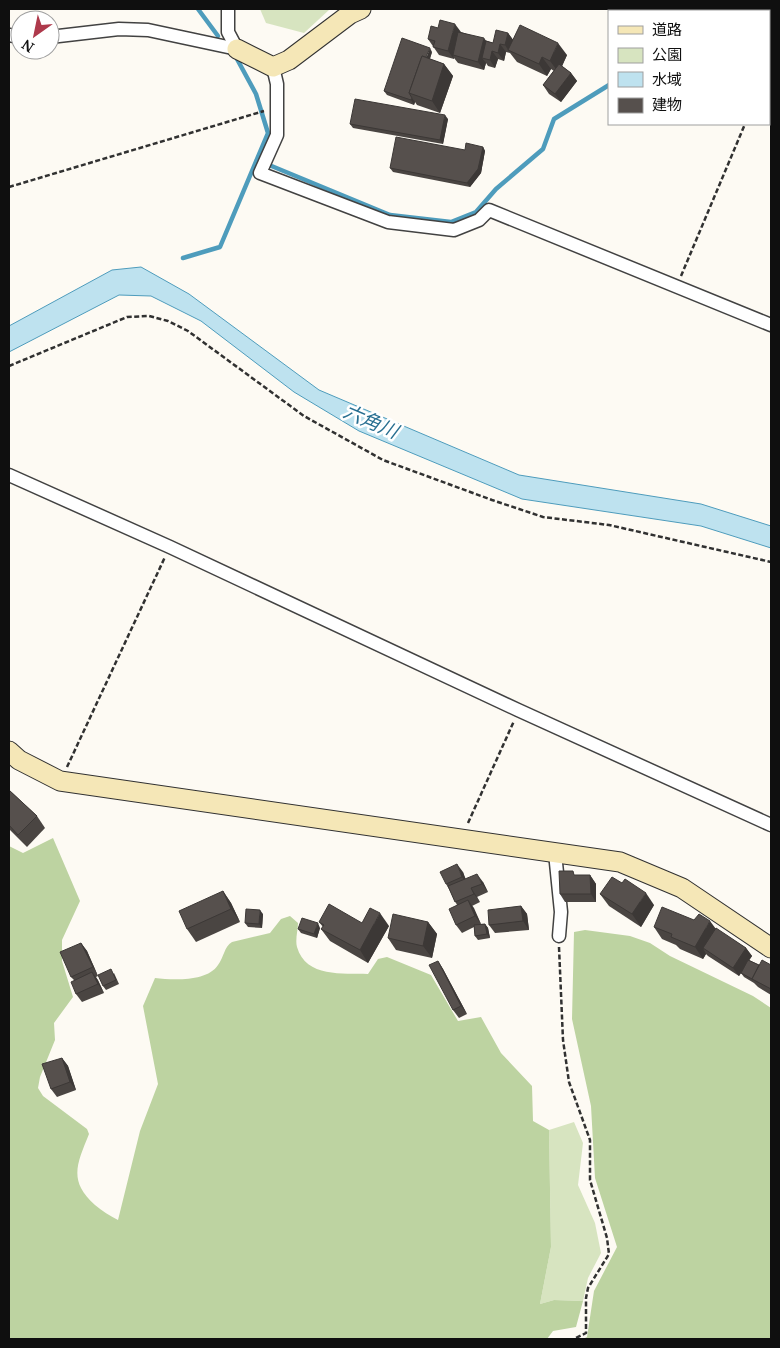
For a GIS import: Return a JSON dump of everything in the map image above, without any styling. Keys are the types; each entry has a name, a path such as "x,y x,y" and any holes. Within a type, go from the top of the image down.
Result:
{"street":[{"path":"228,9 228,32 237,49"},
{"path":"60,36 119,29 148,30 237,49 273,67 290,60 350,14 361,9"},
{"path":"273,67 277,84 278,135 260,173 388,222 454,230 479,220 489,210 771,326"},
{"path":"9,475 170,547 518,710 771,825"},
{"path":"9,751 19,760 60,781 620,862 682,888 771,948"},
{"path":"555,853 561,912 559,936"}],"path":[{"path":"9,187 266,110"},
{"path":"677,287 745,125"},
{"path":"9,366 127,317 149,316 168,321 188,331 304,416 384,460 543,517 609,526 771,562"},
{"path":"60,781 170,547"},
{"path":"461,839 518,710"},
{"path":"559,936 563,1040 568,1082 590,1140 590,1180 607,1238 609,1254 588,1288 586,1298 586,1333 574,1339"}],"green space":[{"path":"260,9 330,9 304,33 266,23"},
{"path":"53,838 80,901 62,940 62,961 73,997 54,1023 55,1040 40,1077 38,1088 43,1096 87,1129 89,1134 81,1154 77,1172 81,1188 95,1205 118,1220 140,1131 158,1084 143,1006 155,978 189,979 213,971 232,942 270,933 281,919 290,916 298,923 296,944 302,957 308,964 317,969 326,972 368,974 378,959 387,957 431,975 458,1021 481,1017 501,1053 532,1086 533,1121 549,1130 551,1247 540,1304 554,1300 583,1301 576,1327 553,1331 547,1339 9,1339 9,846 23,853"},
{"path":"585,930 630,936 650,943 670,956 753,996 771,1008 771,1339 583,1339 587,1337 594,1291 617,1247 595,1178 591,1106 572,1019 574,932"},
{"path":"574,1122 583,1143 578,1185 595,1223 601,1253 588,1278 583,1301 554,1300 540,1304 551,1247 549,1130"}],"water":[{"name":"六角川","path":"141,267 189,294 319,390 519,475 701,504 771,526 771,548 701,526 522,499 359,431 294,392 201,321 151,296 119,295 9,352 9,326 112,270"}],"building":[{"path":"440,20 455,24 448,51 433,47 435,41 428,39 431,26 438,28"},
{"path":"520,25 558,43 550,61 542,57 539,64 508,50"},
{"path":"496,30 508,33 505,45 500,44 498,53 492,51 490,60 482,58 486,41 493,43"},
{"path":"458,32 484,38 478,62 453,55"},
{"path":"402,38 430,48 426,57 422,56 409,93 412,98 411,100 384,91"},
{"path":"422,56 444,64 432,101 409,93"},
{"path":"559,64 571,73 555,94 543,85"},
{"path":"355,99 445,115 440,140 350,124"},
{"path":"396,137 465,150 466,143 483,147 478,169 467,183 390,168"},
{"path":"9,790 37,816 18,835 9,825"},
{"path":"457,864 462,877 446,884 440,872"},
{"path":"559,871 573,871 574,875 590,875 591,894 560,894"},
{"path":"477,874 482,884 471,888 474,894 455,902 448,886"},
{"path":"612,877 622,883 625,879 646,893 632,914 600,894"},
{"path":"223,891 231,909 187,929 179,911"},
{"path":"468,900 475,916 456,925 449,909"},
{"path":"329,904 362,923 370,908 380,913 360,950 321,929 324,925 319,922"},
{"path":"521,906 523,921 489,925 488,910"},
{"path":"662,907 694,920 699,914 710,921 695,947 671,937 672,934 654,927"},
{"path":"246,909 260,910 259,924 245,923"},
{"path":"393,914 428,922 423,946 388,938"},
{"path":"302,918 318,923 314,934 298,929"},
{"path":"485,924 487,934 475,936 474,925"},
{"path":"716,928 746,948 733,968 703,948"},
{"path":"81,943 93,967 71,977 60,952"},
{"path":"748,960 759,965 752,979 741,973"},
{"path":"762,960 771,965 771,989 752,979"},
{"path":"438,961 461,1006 453,1010 429,965"},
{"path":"111,969 116,980 103,986 98,975"},
{"path":"92,972 98,984 76,994 71,982"},
{"path":"62,1058 70,1082 51,1089 42,1064"}],"waterway":[{"path":"198,9 218,36"},
{"path":"183,258 220,247 268,133 256,94 237,59"},
{"path":"257,160 390,215 451,222 476,212 496,189 543,149 554,119 608,86"}]}
